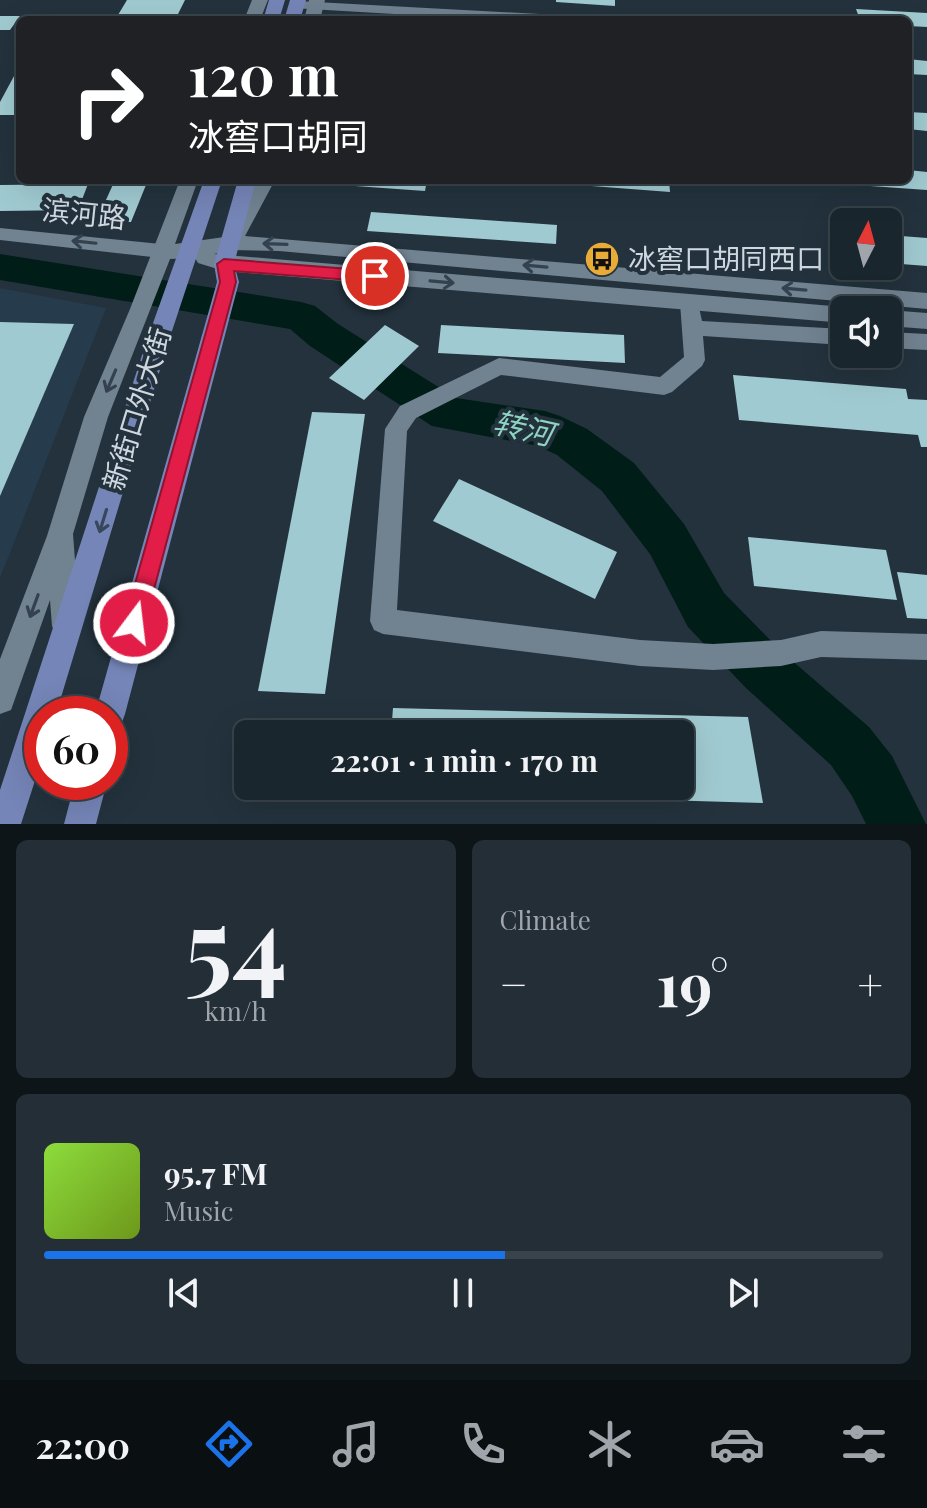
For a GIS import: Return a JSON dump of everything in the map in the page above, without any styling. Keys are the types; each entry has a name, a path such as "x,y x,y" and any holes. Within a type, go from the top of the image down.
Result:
{"main road":[{"name":"新街口外大街","path":"5,824 66,640 154,311 179,276 212,184"},
{"name":"新街口外大街","path":"115,696 217,319 246,184"},
{"path":"80,824 86,800"}],"street":[{"path":"296,8 444,16"},
{"name":"新街口外大街","path":"0,699 60,533 96,417 154,311 154,273 187,184"},
{"name":"新街口外大街","path":"228,263 264,184"},
{"name":"滨河路","path":"0,234 161,251"},
{"path":"228,263 279,244 927,301"},
{"path":"161,251 187,252 228,263 830,314"},
{"path":"690,303 695,360 664,386 499,366 408,412 396,429 383,621 640,653 713,657 781,653 821,644 927,647"},
{"path":"902,319 927,321"},
{"path":"691,328 830,336"},
{"path":"902,341 927,342"},
{"name":"新街口外大街","path":"60,533 66,640"}],"shaded area":[{"path":"0,288 106,308 0,578"}],"building":[{"path":"127,0 185,0 177,16 117,16"},
{"path":"615,0 615,6 556,2"},
{"path":"856,9 927,13 927,27 912,26 912,16 859,16"},
{"path":"0,16 16,16 10,30 0,30"},
{"path":"912,59 927,61 927,75 912,74"},
{"path":"16,72 16,115 0,115 0,102"},
{"path":"912,112 927,113 927,131 912,129"},
{"path":"912,170 927,172 927,190 842,184 912,184"},
{"path":"88,184 78,210 0,211 0,185"},
{"path":"113,184 146,184 131,222 96,222"},
{"path":"341,184 426,184 425,191"},
{"path":"565,184 669,184 670,192"},
{"path":"371,212 557,225 556,244 367,231"},
{"path":"902,236 927,238 927,266 902,264"},
{"path":"0,322 74,324 0,496"},
{"path":"385,325 419,346 364,400 329,378"},
{"path":"441,325 624,335 625,363 438,353"},
{"path":"733,375 906,389 908,399 927,400 927,447 921,447 918,435 739,420"},
{"path":"312,412 365,414 325,694 258,691"},
{"path":"459,479 617,552 595,599 433,521"},
{"path":"748,537 886,550 897,600 754,586"},
{"path":"897,572 927,575 927,619 907,618"},
{"path":"393,708 748,717 763,803 660,800 694,800 694,720 392,720"}],"waterway":[{"name":"转河","path":"0,267 301,316 324,335 447,414 545,429 572,442 618,477 667,539 706,610 764,670 850,746 872,776 897,824"}],"place":[{"name":"冰窖口胡同西口","path":"602,259"}],"route":[{"path":"134,623 228,282 224,264 375,276"}]}
